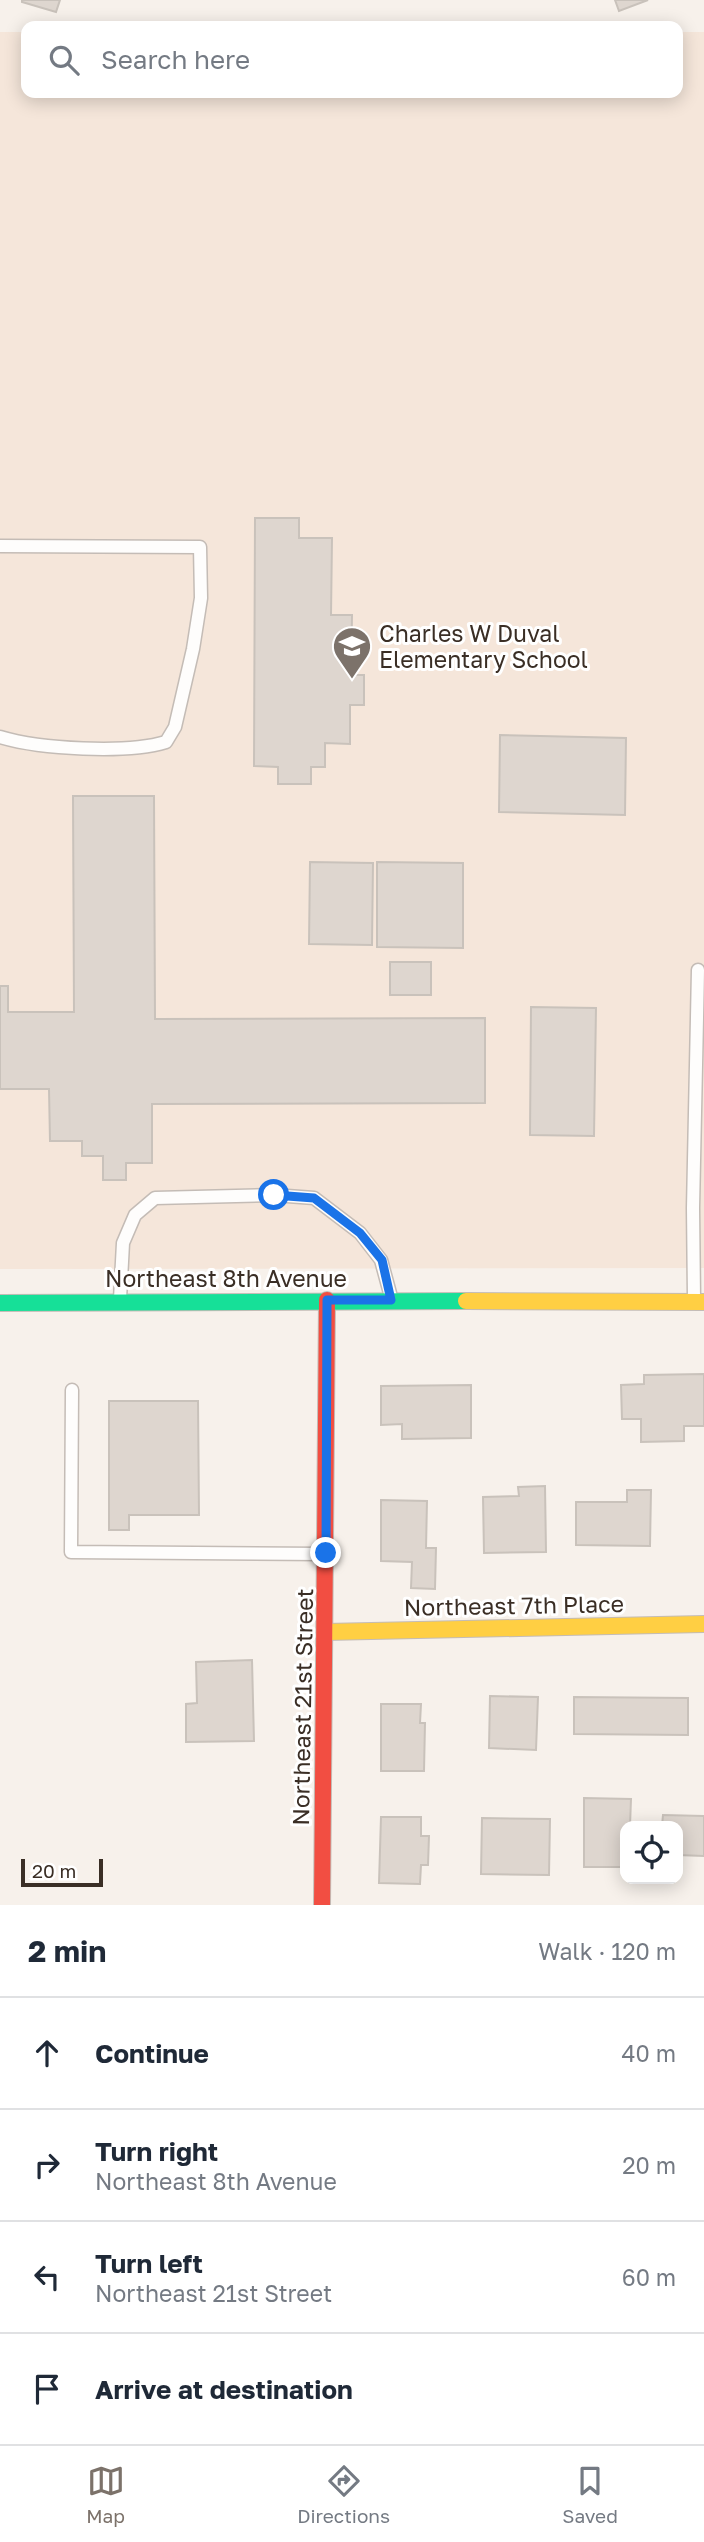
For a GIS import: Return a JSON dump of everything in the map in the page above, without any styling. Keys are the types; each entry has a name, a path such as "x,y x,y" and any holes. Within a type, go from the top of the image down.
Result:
{"street":[{"name":"Northeast 8th Avenue","path":"0,1303 327,1300 699,1302"},
{"name":"Northeast 21st Street","path":"322,1905 327,1300"},
{"name":"Northeast 7th Place","path":"325,1632 704,1624"}],"lane":[{"path":"0,546 200,547 201,598 193,649 175,727 166,742 146,748 55,747 0,737"},
{"path":"698,970 693,1208 699,1302"},
{"path":"120,1302 123,1243 135,1215 155,1198 274,1195 314,1198 360,1233 382,1260 391,1300"},
{"path":"72,1390 71,1552 326,1553"}],"shaded area":[{"name":"Charles W Duval Elementary School","path":"0,32 21,32 21,98 683,98 683,32 704,32 704,1268 0,1269"}],"building":[{"path":"22,0 60,0 56,12"},
{"path":"615,0 648,0 619,11"},
{"path":"255,518 299,518 299,538 332,538 331,615 352,615 351,675 364,675 364,705 350,705 350,744 325,743 325,767 311,767 311,784 278,784 278,767 254,766"},
{"path":"500,735 626,738 625,815 499,812"},
{"path":"73,796 154,796 155,1019 485,1018 485,1103 152,1104 152,1163 126,1163 126,1180 103,1180 103,1156 82,1156 82,1141 50,1141 49,1089 0,1089 0,986 8,986 8,1012 74,1012"},
{"path":"310,862 373,863 372,945 309,944"},
{"path":"377,862 463,863 463,948 377,947"},
{"path":"390,962 431,962 431,995 390,995"},
{"path":"531,1007 596,1008 594,1136 530,1135"},
{"path":"704,1374 704,1426 684,1426 684,1441 641,1442 641,1419 622,1419 621,1385 644,1384 644,1375"},
{"path":"471,1385 471,1438 402,1439 402,1424 381,1425 381,1386"},
{"path":"109,1401 198,1401 199,1515 129,1515 129,1530 109,1530"},
{"path":"545,1486 546,1552 484,1553 483,1497 519,1496 518,1487"},
{"path":"627,1490 651,1490 650,1546 576,1545 576,1502 627,1502"},
{"path":"381,1500 427,1501 426,1548 436,1548 435,1589 411,1588 412,1562 381,1561"},
{"path":"252,1660 254,1741 186,1742 186,1704 197,1703 196,1662"},
{"path":"490,1696 538,1697 536,1750 489,1748"},
{"path":"574,1697 688,1698 688,1735 574,1734"},
{"path":"381,1704 421,1704 420,1723 425,1723 424,1771 381,1771"},
{"path":"584,1798 631,1799 630,1821 620,1821 620,1867 584,1867"},
{"path":"663,1815 704,1816 704,1856 683,1855 683,1821 662,1821"},
{"path":"381,1817 421,1817 421,1836 429,1836 428,1865 421,1865 420,1884 379,1883"},
{"path":"482,1818 550,1819 549,1875 481,1874"}],"traffic: fast":[{"path":"0,1303 466,1301"}],"traffic: slow":[{"path":"466,1301 704,1302"},
{"path":"325,1632 704,1624"}],"traffic: jam":[{"path":"322,1905 327,1300"}],"place":[{"name":"Charles W Duval Elementary School","path":"352,680"}],"route":[{"path":"274,1195 314,1198 360,1233 382,1260 391,1300 327,1300 326,1553"}]}
